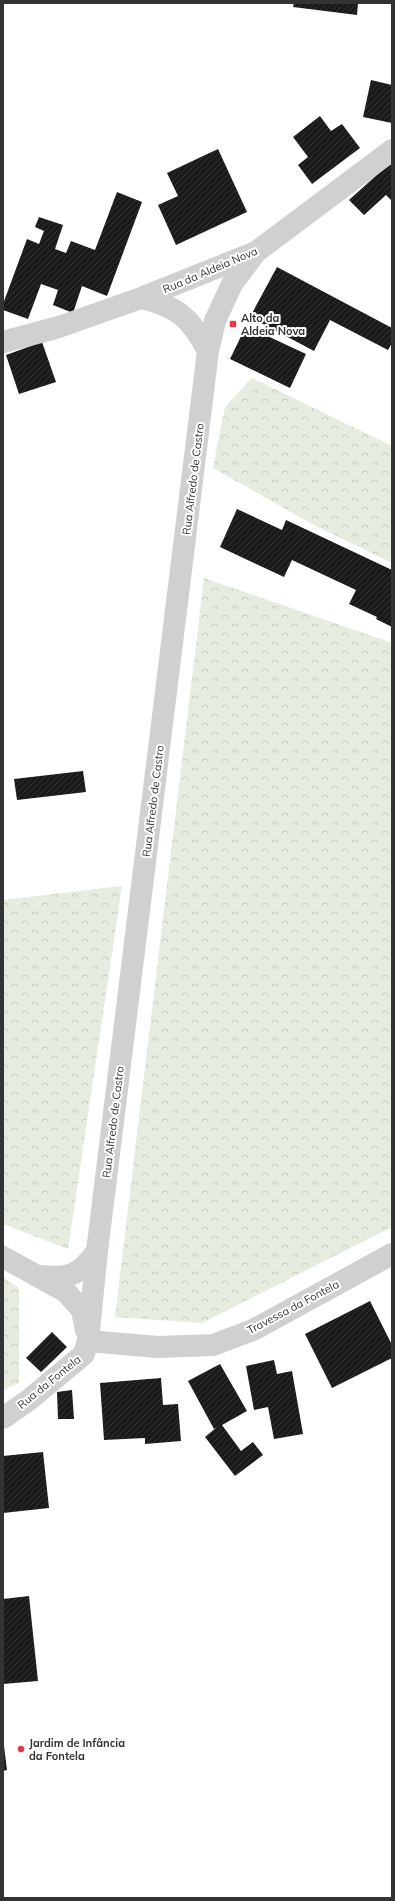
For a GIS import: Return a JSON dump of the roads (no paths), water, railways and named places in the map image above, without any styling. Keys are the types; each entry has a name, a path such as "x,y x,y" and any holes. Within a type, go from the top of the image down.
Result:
{"street":[{"name":"Rua da Aldeia Nova","path":"3,342 59,327 141,298 256,252 392,150"},
{"name":"Rua Alfredo de Castro","path":"88,1341 97,1251 208,351 215,321 232,284 256,252"},
{"path":"141,298 162,303 178,312 198,332 208,351"},
{"path":"36,1275 59,1278 71,1275 87,1264 97,1251"},
{"name":"Travessa da Fontela","path":"88,1341 158,1347 213,1345 253,1330 392,1254"},
{"path":"3,1257 66,1292 82,1310 88,1341"},
{"name":"Rua da Fontela","path":"3,1418 29,1400 84,1354 88,1341"}],"place":[{"name":"Alto da Aldeia Nova","path":"233,324"},
{"name":"Jardim de Infância da Fontela","path":"21,1749"}]}
